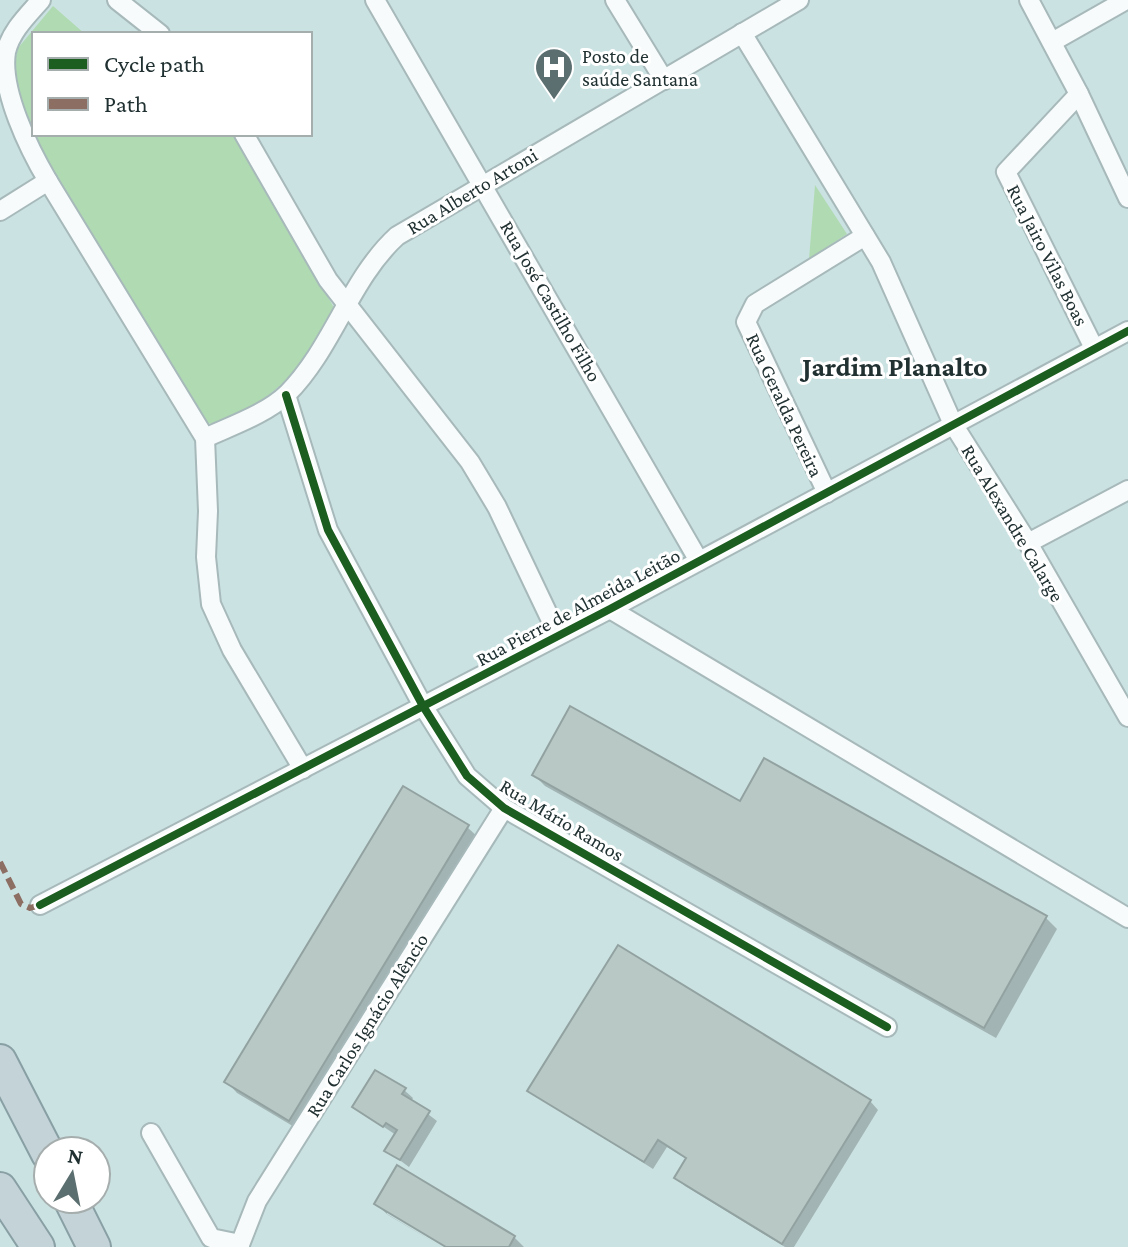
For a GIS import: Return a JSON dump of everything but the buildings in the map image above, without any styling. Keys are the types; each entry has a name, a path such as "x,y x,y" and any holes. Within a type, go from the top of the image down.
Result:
{"highway":[{"path":"0,1061 38,1135"},
{"path":"0,1189 38,1247"},
{"path":"78,1215 94,1247"}],"street":[{"path":"41,0 15,30 5,54 14,111 27,145 48,181 205,438 206,557 211,604 232,650 303,769"},
{"path":"117,0 157,32"},
{"name":"Rua José Castilho Filho","path":"375,0 699,561"},
{"path":"615,0 664,80"},
{"name":"Rua Alberto Artoni","path":"205,438 251,417 286,395 328,340 383,249 397,236 799,0"},
{"path":"1029,0 1079,94 1128,198"},
{"path":"1052,42 1126,0"},
{"name":"Rua Alexandre Calarge","path":"742,33 881,262 953,424 1028,543 1128,717"},
{"name":"Rua Jairo Vilas Boas","path":"1079,94 1006,172 1094,348"},
{"path":"245,136 328,280 470,462 497,507 558,635"},
{"path":"0,211 48,181"},
{"name":"Rua Geralda Pereira","path":"827,493 746,322 755,304 865,236"},
{"name":"Rua Pierre de Almeida Leitão","path":"40,905 610,609 1128,331"},
{"name":"Rua Mário Ramos","path":"286,395 328,530 423,706 467,776 504,808 887,1027"},
{"path":"1028,543 1128,490"},
{"path":"610,609 1128,918"},
{"name":"Rua Carlos Ignácio Alêncio","path":"240,1246 257,1201 504,808"},
{"path":"151,1133 211,1238 240,1246"}],"green space":[{"path":"53,6 83,32 32,32 32,133 18,96 15,62 18,48"},
{"path":"33,136 237,136 333,306 332,320 323,339 287,380 264,398 222,422 206,423"},
{"path":"815,185 847,234 809,259"}],"marked path":[{"path":"0,862 21,904 30,908 40,905"}],"cycle path":[{"path":"40,905 610,609 1128,331"},
{"path":"286,395 328,530 423,706 467,776 504,808 887,1027"}],"place":[{"name":"Posto de saúde Santana","path":"554,101"}],"district":[{"name":"Jardim Planalto","path":"895,366"}]}
